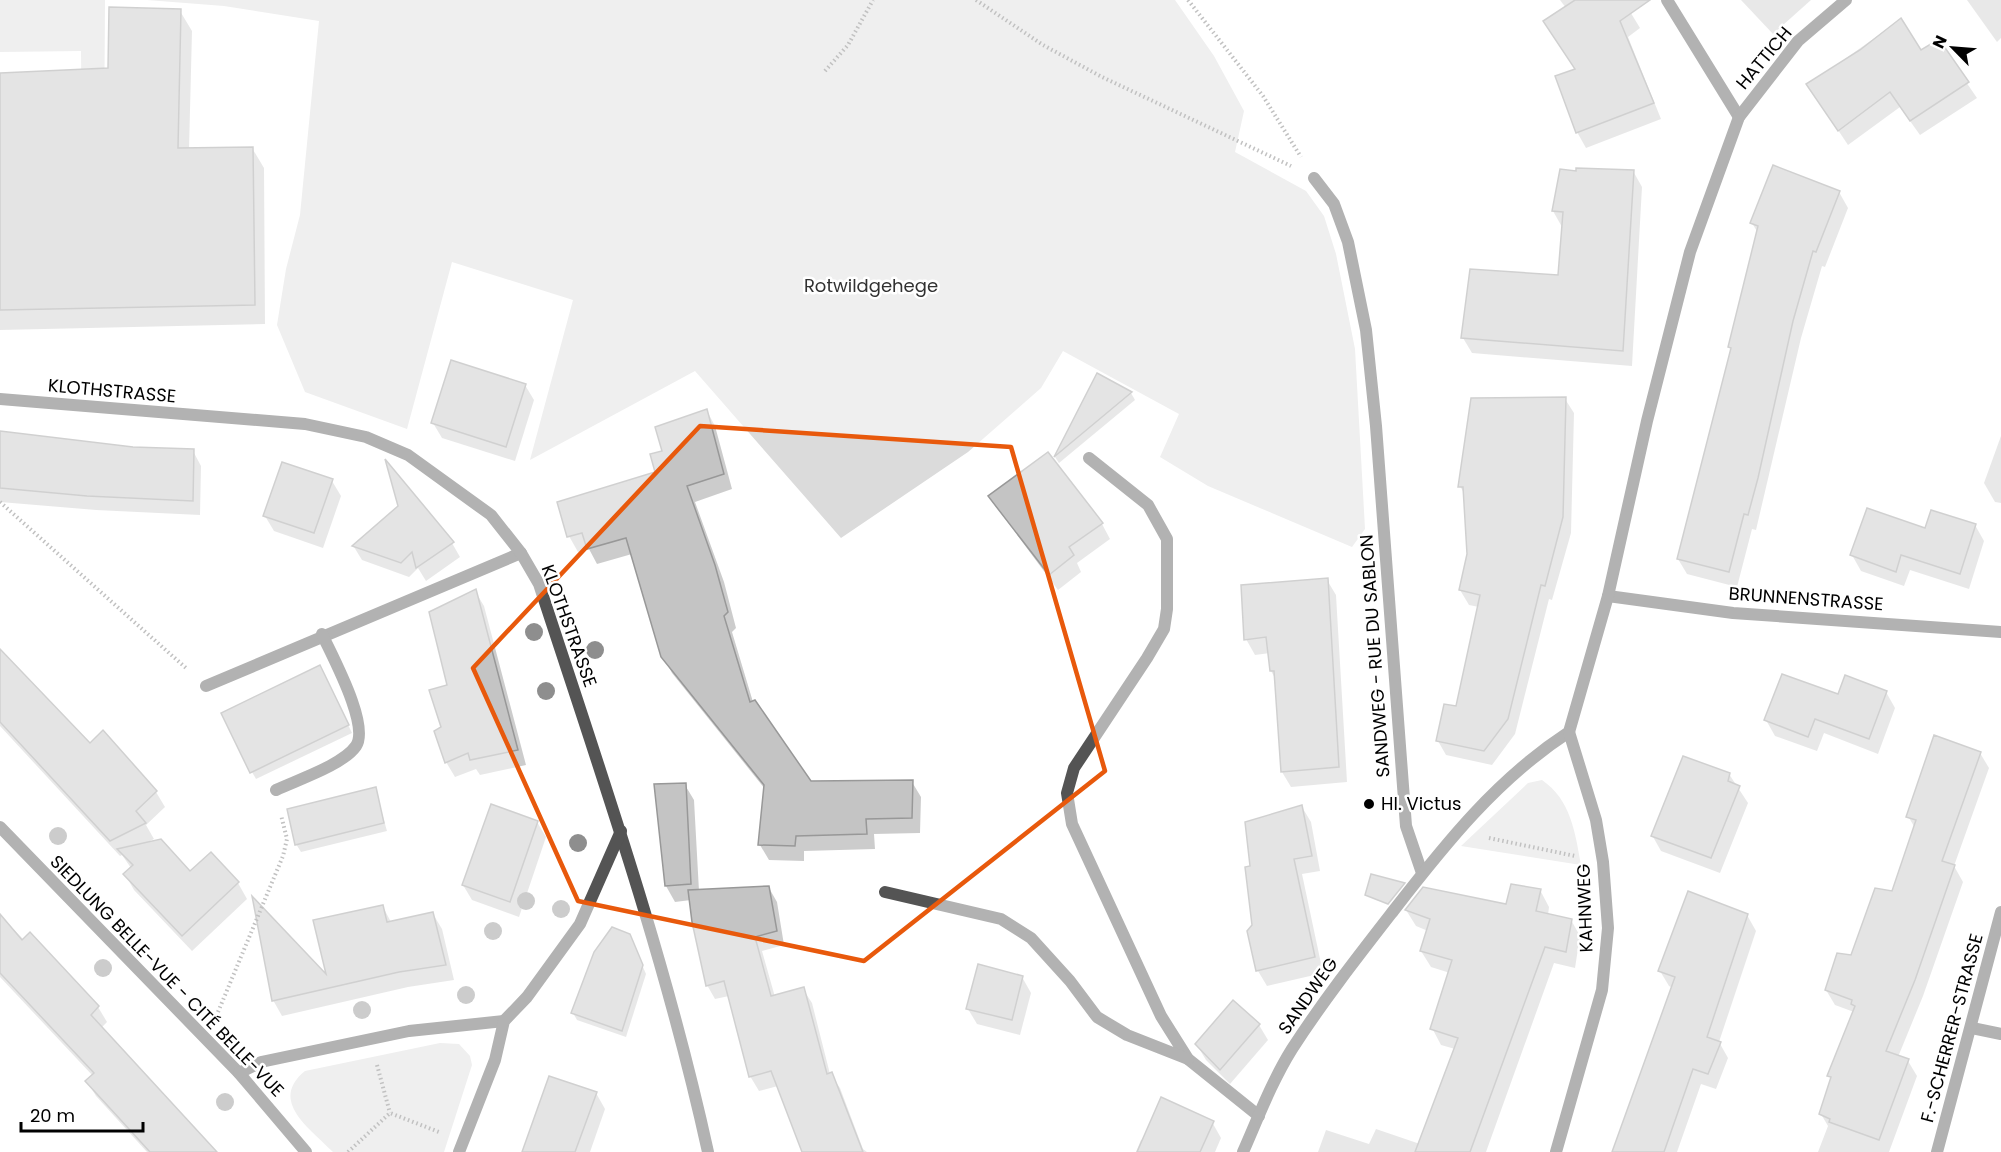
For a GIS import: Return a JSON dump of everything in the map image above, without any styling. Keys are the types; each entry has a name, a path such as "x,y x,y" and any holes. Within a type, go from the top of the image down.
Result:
{"street":[{"path":"1422,873 1456,831 1508,779 1541,751 1569,732 1608,596 1647,420 1690,252 1738,117 1667,0"},
{"name":"HATTICH","path":"1738,117 1798,41 1846,0"},
{"name":"SANDWEG - RUE DU SABLON","path":"1314,177 1334,204 1348,242 1366,330 1376,426 1406,826 1422,873"},
{"name":"KLOTHSTRASSE","path":"0,399 305,424 366,437 408,455 491,516 521,553 538,584 621,831 684,1046 708,1152"},
{"path":"1089,458 1148,506 1167,538 1167,609 1164,629 1148,658 1074,768 1067,793 1072,824 1161,1016 1188,1059"},
{"path":"206,686 322,634 521,553"},
{"name":"BRUNNENSTRASSE","path":"1608,596 1733,613 2001,632"},
{"path":"276,790 338,760 356,745 361,728 322,634"},
{"name":"KAHNWEG","path":"1556,1152 1602,990 1608,928 1603,862 1596,820 1569,732"},
{"name":"SIEDLUNG BELLE-VUE - CITÉ BELLE-VUE","path":"0,827 239,1073 306,1152"},
{"path":"461,1147 495,1060 504,1021 527,997 580,924 621,831"},
{"name":"SANDWEG","path":"1243,1152 1258,1116 1291,1051 1349,967 1422,873"},
{"path":"885,892 1001,919 1031,938 1070,981 1097,1017 1127,1035 1188,1059 1258,1116"},
{"name":"F.-SCHERRER-STRASSE","path":"1938,1152 2001,912"},
{"path":"239,1073 261,1062 409,1031 504,1021"},
{"path":"1972,1028 2001,1034"}],"path":[{"path":"825,71 848,45 873,0"},
{"path":"976,0 1043,45 1102,77 1314,177"},
{"path":"1188,0 1263,96 1314,177"},
{"path":"0,502 206,686"},
{"path":"206,1039 283,856 287,839 276,790"},
{"path":"1456,831 1603,862"},
{"path":"370,1040 390,1113 461,1147"},
{"path":"348,1152 390,1113"}],"highlighted area":[{"path":"700,426 1011,447 1105,771 864,961 578,901 473,668"}],"green space":[{"path":"0,0 105,0 104,157 82,158 81,51 0,52"},
{"name":"Rotwildgehege","path":"147,0 1175,0 1214,56 1244,111 1235,152 1306,191 1324,216 1336,254 1355,349 1365,529 1352,547 1208,486 1160,457 1179,414 1063,351 1041,388 968,452 841,538 695,371 530,460 573,300 452,262 407,429 305,392 277,325 286,269 300,215 319,21 224,6"},
{"path":"1542,780 1552,788 1566,807 1574,829 1581,865 1461,846 1528,783"},
{"path":"440,1043 459,1044 470,1056 472,1065 444,1152 333,1152 305,1124 292,1104 291,1093 295,1082 305,1071"}],"building":[{"path":"1575,0 1650,0 1620,21 1654,103 1576,133 1555,76 1575,69 1543,21"},
{"path":"109,7 181,9 178,148 253,147 255,305 0,310 0,73 108,68"},
{"path":"1901,18 1921,50 1939,39 1969,82 1910,121 1890,92 1838,131 1806,84 1860,50"},
{"path":"1773,165 1840,191 1816,252 1813,251 1793,321 1758,478 1748,515 1744,514 1729,572 1677,559 1731,348 1728,347 1758,226 1750,223"},
{"path":"1576,168 1634,170 1623,351 1461,338 1470,269 1558,275 1563,212 1552,211 1560,169 1576,171"},
{"path":"451,360 526,384 506,447 431,423"},
{"path":"1097,373 1132,392 1054,457"},
{"path":"1566,397 1563,517 1545,586 1541,585 1508,719 1484,751 1436,741 1444,704 1456,706 1480,595 1459,590 1467,554 1463,487 1458,487 1471,398"},
{"path":"707,409 724,474 687,486 715,565 728,612 724,616 750,702 755,700 811,781 913,780 912,818 866,819 867,834 796,836 795,846 758,845 764,785 661,657 626,538 587,549 582,533 567,537 557,502 655,472 650,454 662,451 655,427"},
{"path":"0,431 133,447 194,449 193,501 87,496 0,488"},
{"path":"1048,452 1103,523 1069,547 1074,555 1049,575 988,496"},
{"path":"385,459 454,542 416,568 412,552 401,563 352,546 398,506"},
{"path":"282,462 333,479 314,533 263,516"},
{"path":"1867,508 1925,528 1931,510 1976,524 1960,574 1901,555 1896,572 1850,555"},
{"path":"1328,578 1339,767 1281,772 1274,671 1270,671 1266,637 1244,640 1241,585"},
{"path":"476,589 518,750 470,760 468,753 445,763 434,731 441,727 429,690 447,685 429,612"},
{"path":"0,649 90,743 103,730 157,791 136,811 146,823 110,841 0,722"},
{"path":"320,665 349,725 250,773 221,713"},
{"path":"1782,674 1838,694 1845,675 1887,691 1869,739 1815,719 1808,737 1764,720"},
{"path":"1934,735 1981,752 1942,861 1955,865 1915,980 1886,1051 1909,1059 1879,1140 1829,1122 1830,1119 1819,1114 1831,1077 1827,1076 1855,1006 1851,1004 1852,1000 1825,990 1837,953 1851,955 1875,888 1892,891 1916,820 1906,817"},
{"path":"1683,756 1730,773 1728,781 1740,786 1711,858 1651,836"},
{"path":"686,783 691,884 665,886 654,784"},
{"path":"376,787 384,823 295,845 287,809"},
{"path":"491,804 538,821 510,902 462,885"},
{"path":"1302,805 1312,856 1294,859 1315,957 1256,971 1247,931 1252,925 1245,867 1250,866 1245,822"},
{"path":"161,839 190,871 211,852 239,882 182,936 123,874 133,865 117,849"},
{"path":"1371,874 1405,883 1388,904 1365,895"},
{"path":"1511,884 1541,889 1536,911 1572,919 1566,952 1545,947 1470,1152 1415,1152 1458,1038 1430,1029 1452,960 1420,951 1430,919 1405,910 1423,887 1506,904"},
{"path":"769,886 777,931 755,937 771,996 804,987 827,1074 832,1072 863,1152 802,1152 771,1071 749,1077 724,981 706,986 692,922 688,890"},
{"path":"1688,891 1748,914 1707,1037 1721,1042 1708,1074 1693,1069 1664,1152 1612,1152 1675,977 1658,971"},
{"path":"252,896 326,974 313,920 383,905 387,922 433,912 446,965 399,972 272,1001"},
{"path":"0,914 22,940 30,932 99,1006 91,1015 217,1152 150,1152 85,1081 94,1073 0,973"},
{"path":"612,927 630,934 643,965 622,1031 571,1013 594,952"},
{"path":"978,964 1023,976 1012,1020 966,1009"},
{"path":"1233,1000 1260,1024 1220,1070 1195,1044"},
{"path":"549,1076 597,1092 575,1152 522,1152"},
{"path":"1161,1097 1214,1121 1200,1152 1137,1152"}],"place":[{"name":"Hl. Victus","path":"1369,804"}]}
